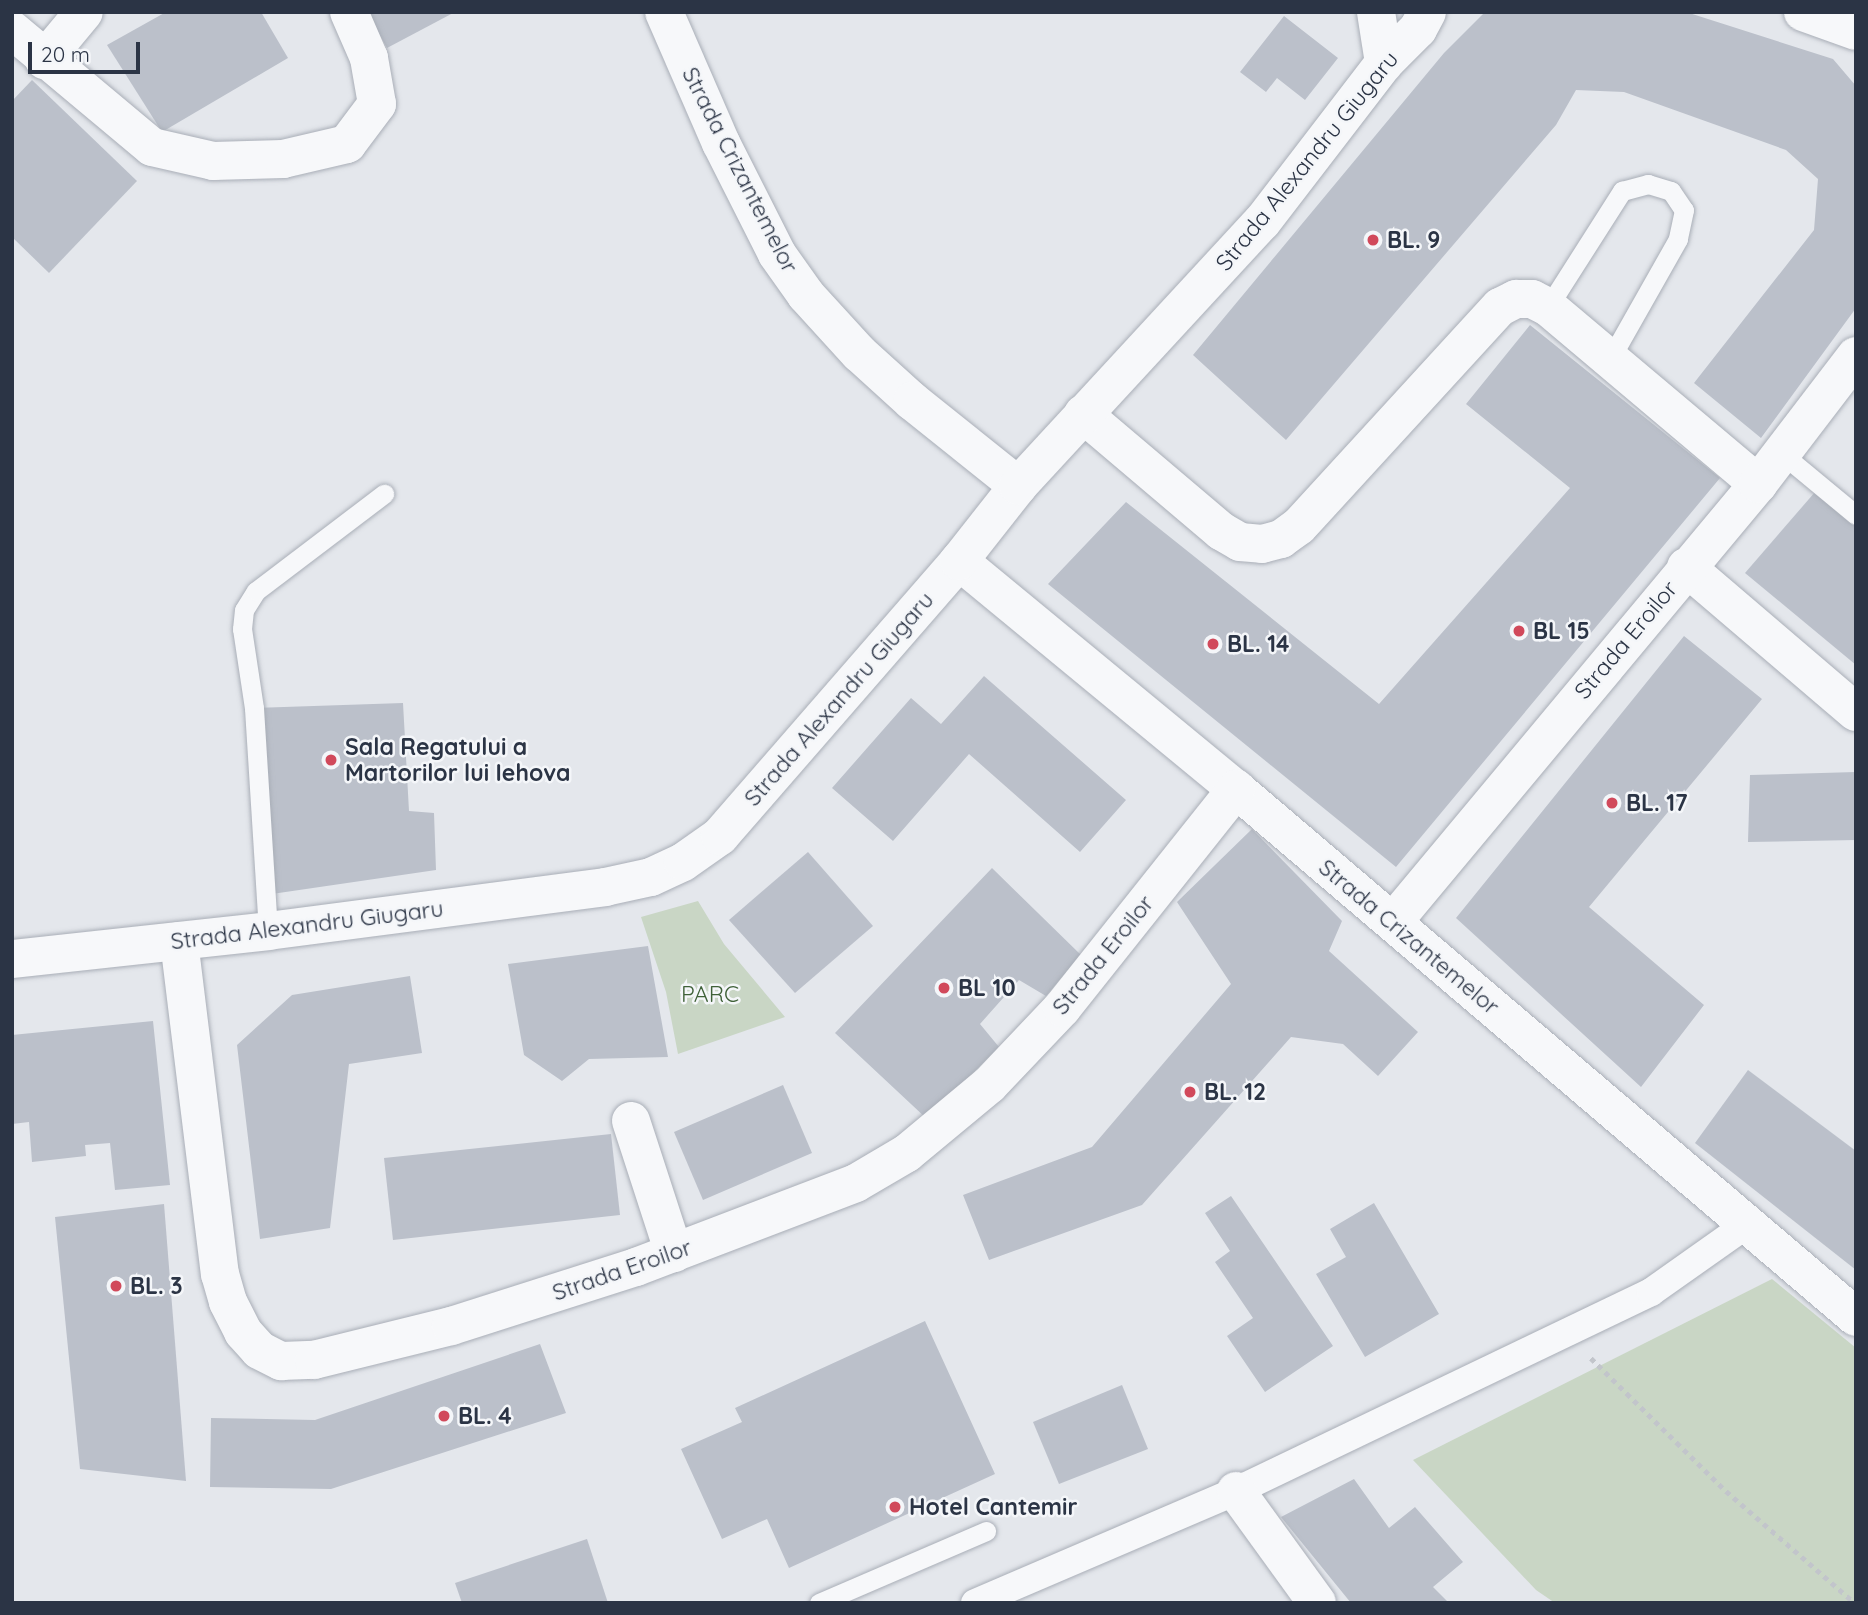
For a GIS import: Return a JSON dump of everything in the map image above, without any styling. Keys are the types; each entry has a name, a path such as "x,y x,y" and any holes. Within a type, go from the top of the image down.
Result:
{"street":[{"path":"44,60 84,12"},
{"path":"12,30 44,60 152,147 213,161 283,159 347,144 377,104 369,58 349,12"},
{"name":"Strada Crizantemelor","path":"664,12 721,143 777,254 806,295 859,353 912,401 1018,486"},
{"path":"1376,12 1384,63"},
{"name":"Strada Alexandru Giugaru","path":"12,959 268,931 605,887 651,877 683,862 720,836 959,561 1018,486 1262,222 1384,63 1418,29 1427,12"},
{"path":"1803,12 1856,31"},
{"path":"1083,414 1221,531 1240,542 1262,544 1281,539 1299,526 1500,307 1516,299 1532,299 1548,307 1758,484"},
{"name":"Strada Eroilor","path":"1393,922 1686,567 1758,484 1856,356"},
{"name":"Strada Crizantemelor","path":"959,561 1236,789 1856,1317"},
{"path":"1686,567 1856,712"},
{"name":"Strada Eroilor","path":"179,941 220,1274 228,1303 243,1332 259,1350 281,1361 314,1360 452,1326 674,1253 856,1183 907,1153 989,1085 1062,1008 1236,789"},
{"path":"631,1121 674,1253"},
{"path":"975,1603 1236,1490 1651,1292 1746,1225"},
{"path":"1236,1490 1317,1603"}],"lane":[{"path":"1548,307 1622,191 1648,184 1671,191 1684,210 1678,239 1610,359"},
{"path":"1781,453 1856,515"},
{"path":"268,931 254,708 242,629 244,610 256,591 384,494"},
{"path":"819,1603 986,1531"}],"path":[{"path":"1565,1333 1726,1491 1855,1603"}],"green space":[{"name":"PARC","path":"698,901 724,944 785,1017 678,1054 666,992 641,917"},
{"path":"1772,1279 1856,1348 1856,1603 1555,1603 1536,1590 1413,1460"}],"building":[{"path":"166,12 261,12 288,58 162,132 107,45"},
{"path":"367,12 455,12 387,48"},
{"path":"1485,12 1686,12 1833,59 1856,86 1856,308 1761,438 1694,383 1814,230 1818,179 1786,150 1624,92 1576,90 1556,125 1286,440 1193,355 1444,53"},
{"path":"1284,16 1338,58 1305,100 1277,78 1266,92 1240,72"},
{"path":"32,80 137,181 49,273 12,237 12,101"},
{"path":"1530,325 1720,478 1396,867 1048,584 1126,502 1379,704 1570,488 1466,404"},
{"path":"1815,492 1856,527 1856,665 1745,573"},
{"name":"BL. 17","path":"1684,636 1762,699 1589,907 1704,1005 1641,1087 1456,918"},
{"path":"984,676 1126,800 1080,852 969,754 893,841 832,788 911,698 941,724"},
{"name":"Sala Regatului a Martorilor lui Iehova","path":"403,703 409,811 434,813 436,870 265,895 254,708"},
{"path":"1856,772 1856,840 1748,842 1750,775"},
{"path":"1252,829 1342,921 1329,951 1418,1032 1378,1076 1343,1044 1291,1037 1142,1205 989,1260 963,1195 1092,1147 1231,984 1177,902"},
{"path":"808,852 873,926 795,993 729,920"},
{"name":"BL 10","path":"992,868 1081,955 1046,996 1019,980 980,1024 999,1047 927,1119 835,1033"},
{"path":"648,946 668,1057 589,1059 562,1081 524,1055 508,964"},
{"path":"410,976 422,1053 349,1064 330,1228 260,1239 237,1045 292,995"},
{"path":"153,1021 170,1185 115,1190 110,1143 85,1145 86,1156 32,1162 29,1122 12,1124 12,1035"},
{"path":"1748,1070 1856,1151 1856,1270 1695,1143"},
{"path":"783,1085 812,1153 703,1200 674,1132"},
{"path":"611,1134 620,1215 393,1240 384,1158"},
{"path":"1231,1196 1333,1346 1265,1392 1227,1336 1253,1318 1215,1262 1230,1251 1205,1213"},
{"path":"1374,1203 1439,1314 1365,1357 1316,1274 1346,1257 1330,1229"},
{"name":"BL. 3","path":"164,1204 186,1481 80,1469 55,1217"},
{"name":"Hotel Cantemir","path":"925,1321 995,1474 789,1568 767,1519 722,1539 681,1449 742,1422 735,1408"},
{"name":"BL. 4","path":"540,1344 566,1413 331,1489 210,1487 211,1418 315,1420"},
{"path":"1122,1385 1148,1449 1059,1484 1033,1422"},
{"path":"1354,1479 1389,1528 1415,1507 1463,1562 1433,1587 1449,1603 1351,1603 1281,1517"},
{"path":"587,1539 608,1603 462,1603 455,1583"}],"place":[{"name":"BL. 9","path":"1373,240"},
{"name":"BL 15","path":"1519,631"},
{"name":"BL. 14","path":"1213,644"},
{"name":"Sala Regatului a Martorilor lui Iehova","path":"331,760"},
{"name":"BL. 17","path":"1612,803"},
{"name":"BL 10","path":"944,988"},
{"name":"BL. 12","path":"1190,1092"},
{"name":"BL. 3","path":"116,1286"},
{"name":"BL. 4","path":"444,1416"},
{"name":"Hotel Cantemir","path":"895,1507"}]}
